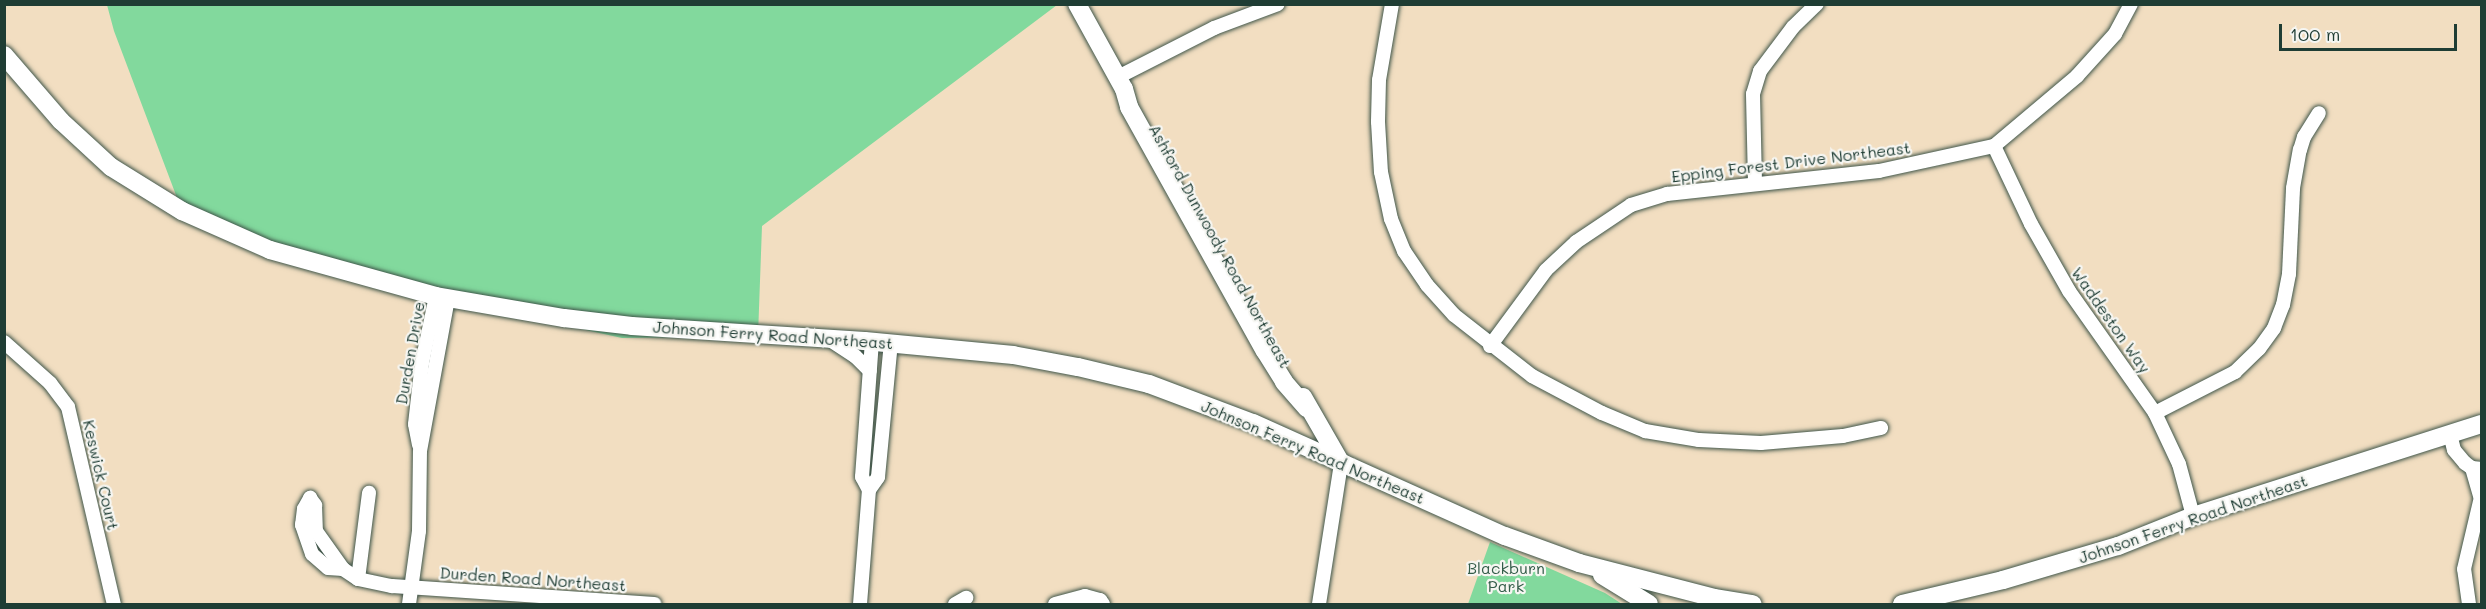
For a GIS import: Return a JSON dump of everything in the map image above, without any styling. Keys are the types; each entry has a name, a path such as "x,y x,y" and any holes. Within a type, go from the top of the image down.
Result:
{"main road":[{"name":"Ashford Dunwoody Road Northeast","path":"1077,4 1121,83 1140,101 1235,280 1299,388 1307,408 1341,463"},
{"name":"Johnson Ferry Road Northeast","path":"4,55 61,121 111,167 159,198 270,250 442,298 632,326 891,343 1013,355 1078,367 1149,384 1253,423 1505,536 1579,563"},
{"name":"Johnson Ferry Road Northeast","path":"1902,604 2003,580 2106,549 2193,516 2481,424"},
{"path":"1579,563 1714,598 1753,604"},
{"path":"1579,563 1649,604"},
{"path":"1686,604 1693,600 1714,598"}],"street":[{"path":"1121,83 1214,28 1278,4"},
{"path":"1392,4 1379,80 1378,122 1381,172 1391,219 1404,251 1427,285 1454,315 1490,346 1532,376 1564,394 1645,431 1699,440 1761,443 1843,436 1881,428"},
{"path":"1755,183 1753,94 1760,71 1793,27 1817,4"},
{"name":"Epping Forest Drive Northeast","path":"1490,346 1545,270 1603,221 1631,205 1668,194 1879,171 1994,146 2077,76 2115,34 2131,4"},
{"path":"2155,412 2202,391 2235,372 2259,350 2274,328 2283,305 2289,274 2293,188 2300,150 2304,137 2319,113"},
{"name":"Waddeston Way","path":"1994,146 2031,224 2069,291 2155,412 2179,464 2193,516"},
{"name":"Durden Drive","path":"409,604 418,531 420,451 415,424 422,363 442,298"},
{"path":"826,338 855,356 870,371"},
{"name":"Keswick Court","path":"4,342 50,383 68,407 114,604"},
{"path":"860,604 868,490 862,477 872,342"},
{"path":"868,490 878,477 891,343"},
{"path":"2450,434 2454,450 2477,469 2481,495 2475,547 2464,569 2469,604"},
{"path":"1319,604 1341,463"},
{"path":"310,533 342,569 358,579 369,493"},
{"name":"Durden Road Northeast","path":"358,579 392,586 654,604"},
{"path":"1055,604 1085,596 1100,600 1103,604"}],"green space":[{"path":"107,5 1057,5 762,226 758,336 622,338 455,301 185,219 114,31"},
{"name":"Blackburn Park","path":"1490,542 1605,593 1622,604 1468,604"}]}
